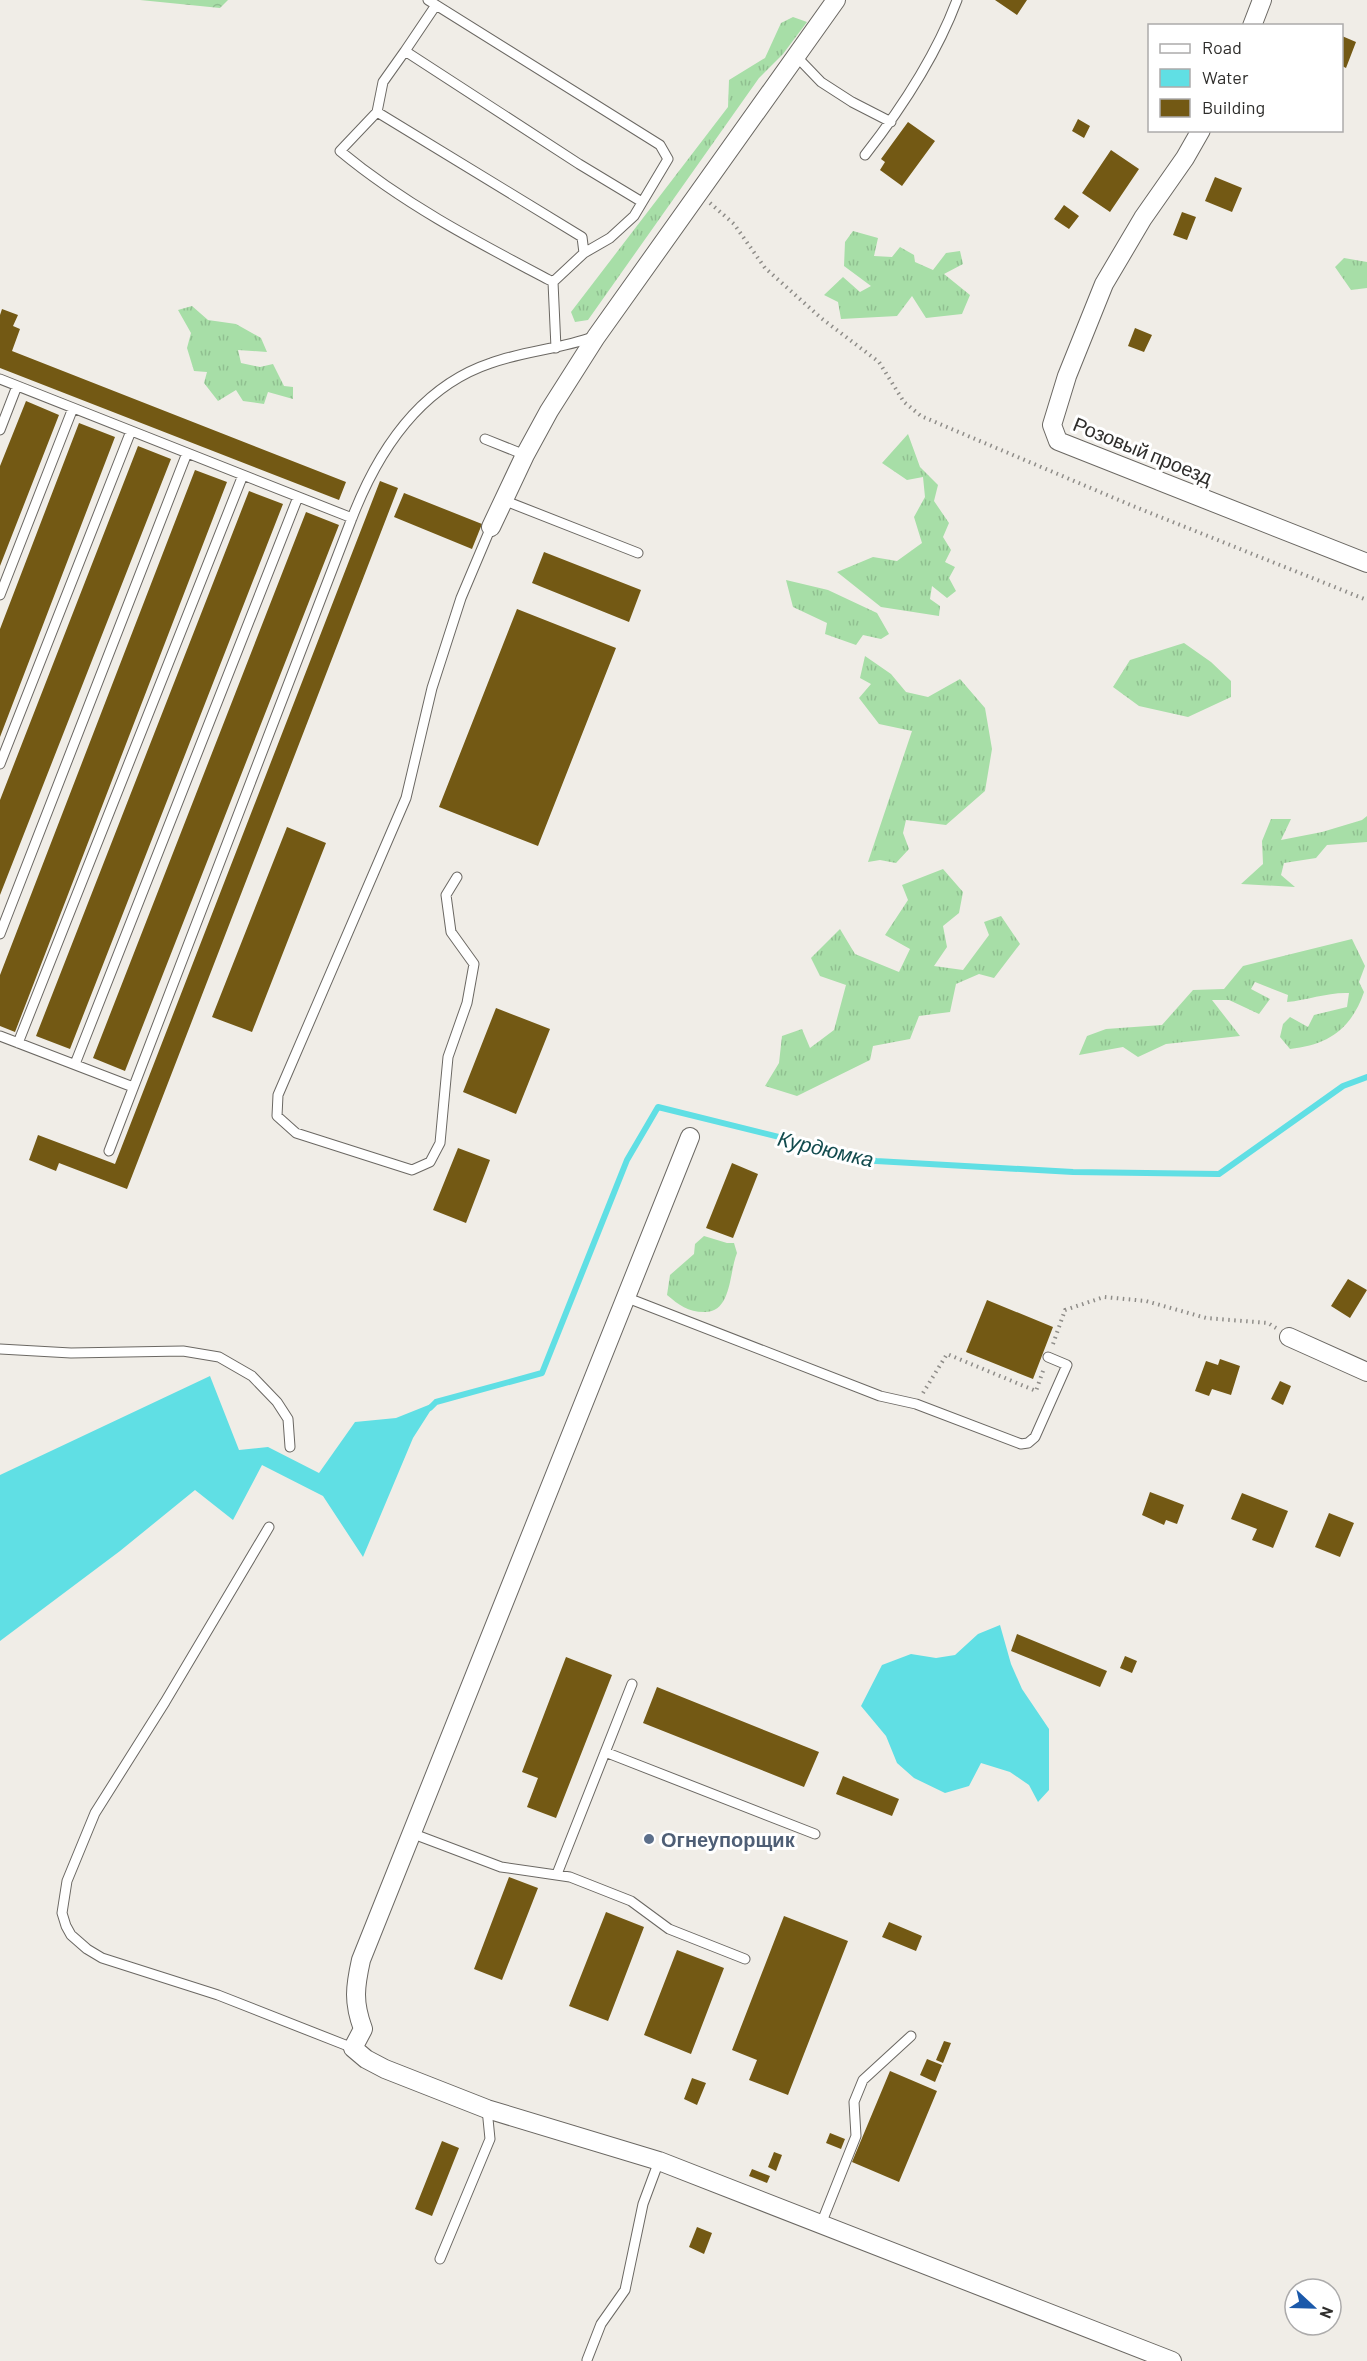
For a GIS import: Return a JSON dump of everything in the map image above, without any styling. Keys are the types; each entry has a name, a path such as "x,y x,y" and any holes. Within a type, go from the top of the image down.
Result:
{"street":[{"path":"491,526 549,411 596,337 836,0"},
{"path":"1253,24 1262,0"},
{"name":"Розовый проезд","path":"1200,132 1185,158 1143,218 1104,285 1067,376 1052,425 1058,441 1367,563"},
{"path":"690,1137 361,1960 355,1988 356,2011 363,2029 353,2048 366,2059 385,2069 487,2109 659,2161 1172,2361"},
{"path":"1289,1337 1367,1372"}],"lane":[{"path":"865,155 891,122 946,30 957,0"},
{"path":"432,3 660,145 668,159 634,216 610,238 584,254 553,282 447,226 369,175 340,151 377,112 383,82 405,51 432,3"},
{"path":"405,51 579,164 642,202"},
{"path":"796,56 821,82 852,102 891,122"},
{"path":"377,112 582,237 584,254"},
{"path":"553,282 556,348"},
{"path":"109,1151 366,481 382,454 405,421 458,378 491,363 596,337"},
{"path":"0,379 352,518"},
{"path":"0,430 17,386"},
{"path":"0,595 73,408"},
{"path":"0,764 131,431"},
{"path":"485,439 525,455"},
{"path":"0,934 187,453"},
{"path":"18,1043 243,475"},
{"path":"75,1064 298,497"},
{"path":"503,500 638,553"},
{"path":"457,877 446,895 451,932 474,964 467,1003 448,1057 440,1143 430,1162 412,1170 296,1133 277,1116 278,1095 406,798 432,688 461,598 491,526"},
{"path":"0,1036 134,1087"},
{"path":"625,1297 880,1396 916,1404 1021,1444 1028,1443 1035,1437 1067,1365 1048,1357"},
{"path":"0,1349 70,1353 183,1351 219,1356 252,1376 277,1402 288,1419 290,1448"},
{"path":"269,1527 165,1702 95,1813 67,1881 62,1913 71,1935 102,1958 218,1995 353,2048"},
{"path":"557,1874 632,1684"},
{"path":"605,1752 815,1834"},
{"path":"411,1833 501,1867 557,1874 631,1901 669,1929 745,1959"},
{"path":"821,2224 856,2136 854,2102 863,2080 911,2036"},
{"path":"440,2259 490,2139 487,2109"},
{"path":"587,2360 601,2324 625,2290 643,2204 659,2161"}],"path":[{"path":"698,193 734,224 765,268 821,318 879,362 904,402 921,416 1132,506 1367,600"},
{"path":"916,1404 947,1354 1036,1391 1065,1310 1104,1298 1146,1301 1206,1318 1269,1323 1289,1337"}],"green space":[{"path":"140,0 228,0 220,8"},
{"path":"793,17 807,22 783,54 759,78 588,320 575,322 571,312 728,107 729,80 765,58 781,23"},
{"path":"853,231 878,238 874,256 892,257 900,247 914,255 915,262 933,270 946,253 960,251 963,264 944,274 970,295 962,314 926,318 912,296 897,316 841,319 838,302 824,295 843,277 860,292 871,286 844,266 845,242"},
{"path":"1344,258 1367,262 1367,288 1351,290 1335,267"},
{"path":"192,306 208,320 236,324 261,338 267,352 238,350 241,363 260,367 273,364 284,386 293,387 293,399 268,392 264,404 243,401 236,390 218,401 204,383 207,372 194,371 187,348 191,333 178,310"},
{"path":"908,434 920,467 938,485 934,501 949,523 943,537 951,550 945,562 955,567 949,578 956,591 947,598 932,586 930,599 940,606 939,616 881,607 837,572 873,557 897,561 922,543 914,517 925,497 923,477 907,480 882,463"},
{"path":"786,580 828,590 877,613 889,634 881,639 863,635 856,645 825,634 827,623 793,607"},
{"path":"1184,643 1211,662 1231,681 1231,697 1188,717 1139,706 1113,687 1130,660"},
{"path":"865,656 891,674 906,692 928,697 960,679 985,708 992,749 985,791 946,825 906,820 903,833 909,849 896,863 880,860 868,862 912,731 879,724 859,698 871,684 860,678"},
{"path":"1367,816 1367,842 1327,845 1316,858 1284,863 1281,875 1295,887 1241,884 1263,864 1262,841 1271,819 1291,819 1281,840 1322,832 1362,820"},
{"path":"943,869 963,892 959,913 943,926 947,947 934,966 963,970 989,935 984,922 1001,916 1020,944 994,978 979,974 956,984 950,1012 919,1016 910,1039 873,1046 870,1060 797,1096 765,1086 779,1063 782,1036 802,1029 810,1048 834,1030 846,985 820,976 811,958 840,929 855,954 899,972 910,949 885,935 908,900 902,885"},
{"path":"1352,939 1365,966 1359,982 1364,992 1359,1005 1345,1026 1315,1044 1290,1049 1280,1037 1283,1024 1290,1017 1308,1027 1314,1015 1347,1007 1349,993 1287,1002 1288,995 1255,982 1251,989 1270,999 1259,1014 1229,1000 1212,1000 1240,1036 1166,1044 1138,1057 1123,1047 1079,1055 1087,1036 1106,1029 1162,1025 1193,990 1224,989 1243,966"},
{"path":"704,1236 734,1243 737,1253 725,1299 713,1311 704,1312 684,1307 667,1295 670,1275 694,1254 695,1244"}],"water":[{"path":"210,1376 239,1450 268,1447 319,1473 355,1422 396,1418 436,1402 413,1438 363,1557 323,1496 262,1465 233,1520 195,1490 120,1551 0,1641 0,1475"},
{"path":"1000,1625 1011,1664 1022,1689 1049,1729 1049,1790 1038,1802 1029,1785 1010,1772 981,1763 969,1786 945,1793 914,1778 897,1763 886,1736 861,1706 882,1665 911,1654 936,1658 955,1655 978,1634"}],"building":[{"path":"995,0 1027,0 1017,15"},
{"path":"1343,36 1356,42 1346,68 1343,66"},
{"path":"1078,119 1090,126 1084,138 1072,131"},
{"path":"908,122 935,141 902,186 880,170 885,162 881,159"},
{"path":"1111,150 1139,169 1110,212 1082,193"},
{"path":"1215,177 1242,188 1232,212 1205,201"},
{"path":"1064,205 1079,216 1069,229 1054,219"},
{"path":"1182,212 1196,217 1187,240 1173,235"},
{"path":"2,309 18,315 13,326 20,329 12,351 346,482 339,500 0,368"},
{"path":"1135,328 1152,335 1144,352 1128,346"},
{"path":"26,401 59,415 0,566 0,466"},
{"path":"79,423 115,437 0,737 0,629"},
{"path":"138,446 171,459 0,895 0,800"},
{"path":"195,470 227,482 15,1032 0,1026 0,975"},
{"path":"380,481 398,488 127,1189 59,1163 56,1171 29,1160 38,1135 115,1164"},
{"path":"249,491 283,504 70,1049 36,1036"},
{"path":"404,493 482,524 472,549 394,517"},
{"path":"306,512 339,525 125,1071 93,1058"},
{"path":"544,552 641,590 629,622 532,583"},
{"path":"517,609 616,648 538,846 439,807"},
{"path":"287,827 326,843 252,1032 212,1017"},
{"path":"496,1008 550,1029 516,1114 463,1092"},
{"path":"458,1148 490,1160 466,1223 433,1210"},
{"path":"732,1163 758,1174 733,1238 706,1228"},
{"path":"1348,1279 1367,1290 1350,1318 1331,1306"},
{"path":"987,1300 1053,1327 1033,1379 966,1352"},
{"path":"1220,1359 1240,1366 1231,1395 1212,1389 1209,1396 1195,1391 1206,1361 1218,1365"},
{"path":"1280,1381 1291,1386 1283,1405 1271,1399"},
{"path":"1150,1492 1184,1505 1177,1524 1166,1520 1164,1525 1142,1515"},
{"path":"1242,1493 1288,1511 1273,1548 1252,1540 1257,1529 1231,1519"},
{"path":"1329,1513 1354,1523 1340,1557 1315,1547"},
{"path":"1017,1634 1107,1671 1100,1687 1011,1651"},
{"path":"1125,1656 1137,1661 1132,1673 1120,1668"},
{"path":"566,1657 612,1675 556,1818 527,1807 538,1778 522,1772"},
{"path":"657,1687 819,1752 804,1787 643,1723"},
{"path":"843,1776 899,1799 892,1816 836,1794"},
{"path":"509,1877 538,1888 502,1980 474,1969"},
{"path":"606,1912 644,1927 608,2021 569,2006"},
{"path":"784,1916 848,1941 788,2095 749,2080 757,2060 732,2050"},
{"path":"889,1922 922,1936 916,1951 882,1937"},
{"path":"677,1950 724,1968 691,2054 644,2035"},
{"path":"944,2041 951,2043 943,2063 936,2060"},
{"path":"927,2059 942,2065 935,2082 920,2075"},
{"path":"890,2071 937,2091 899,2182 852,2162"},
{"path":"692,2078 706,2083 697,2105 684,2099"},
{"path":"830,2133 845,2139 841,2149 826,2143"},
{"path":"442,2141 459,2148 432,2216 415,2209"},
{"path":"774,2152 782,2155 776,2171 768,2167"},
{"path":"752,2169 770,2176 767,2183 749,2176"},
{"path":"697,2227 712,2233 704,2254 689,2247"}],"waterway":[{"name":"Курдюмка","path":"430,1408 436,1402 542,1373 627,1160 658,1107 876,1161 1073,1172 1219,1174 1343,1086 1367,1077"}],"place":[{"name":"Огнеупорщик","path":"649,1839"}]}
